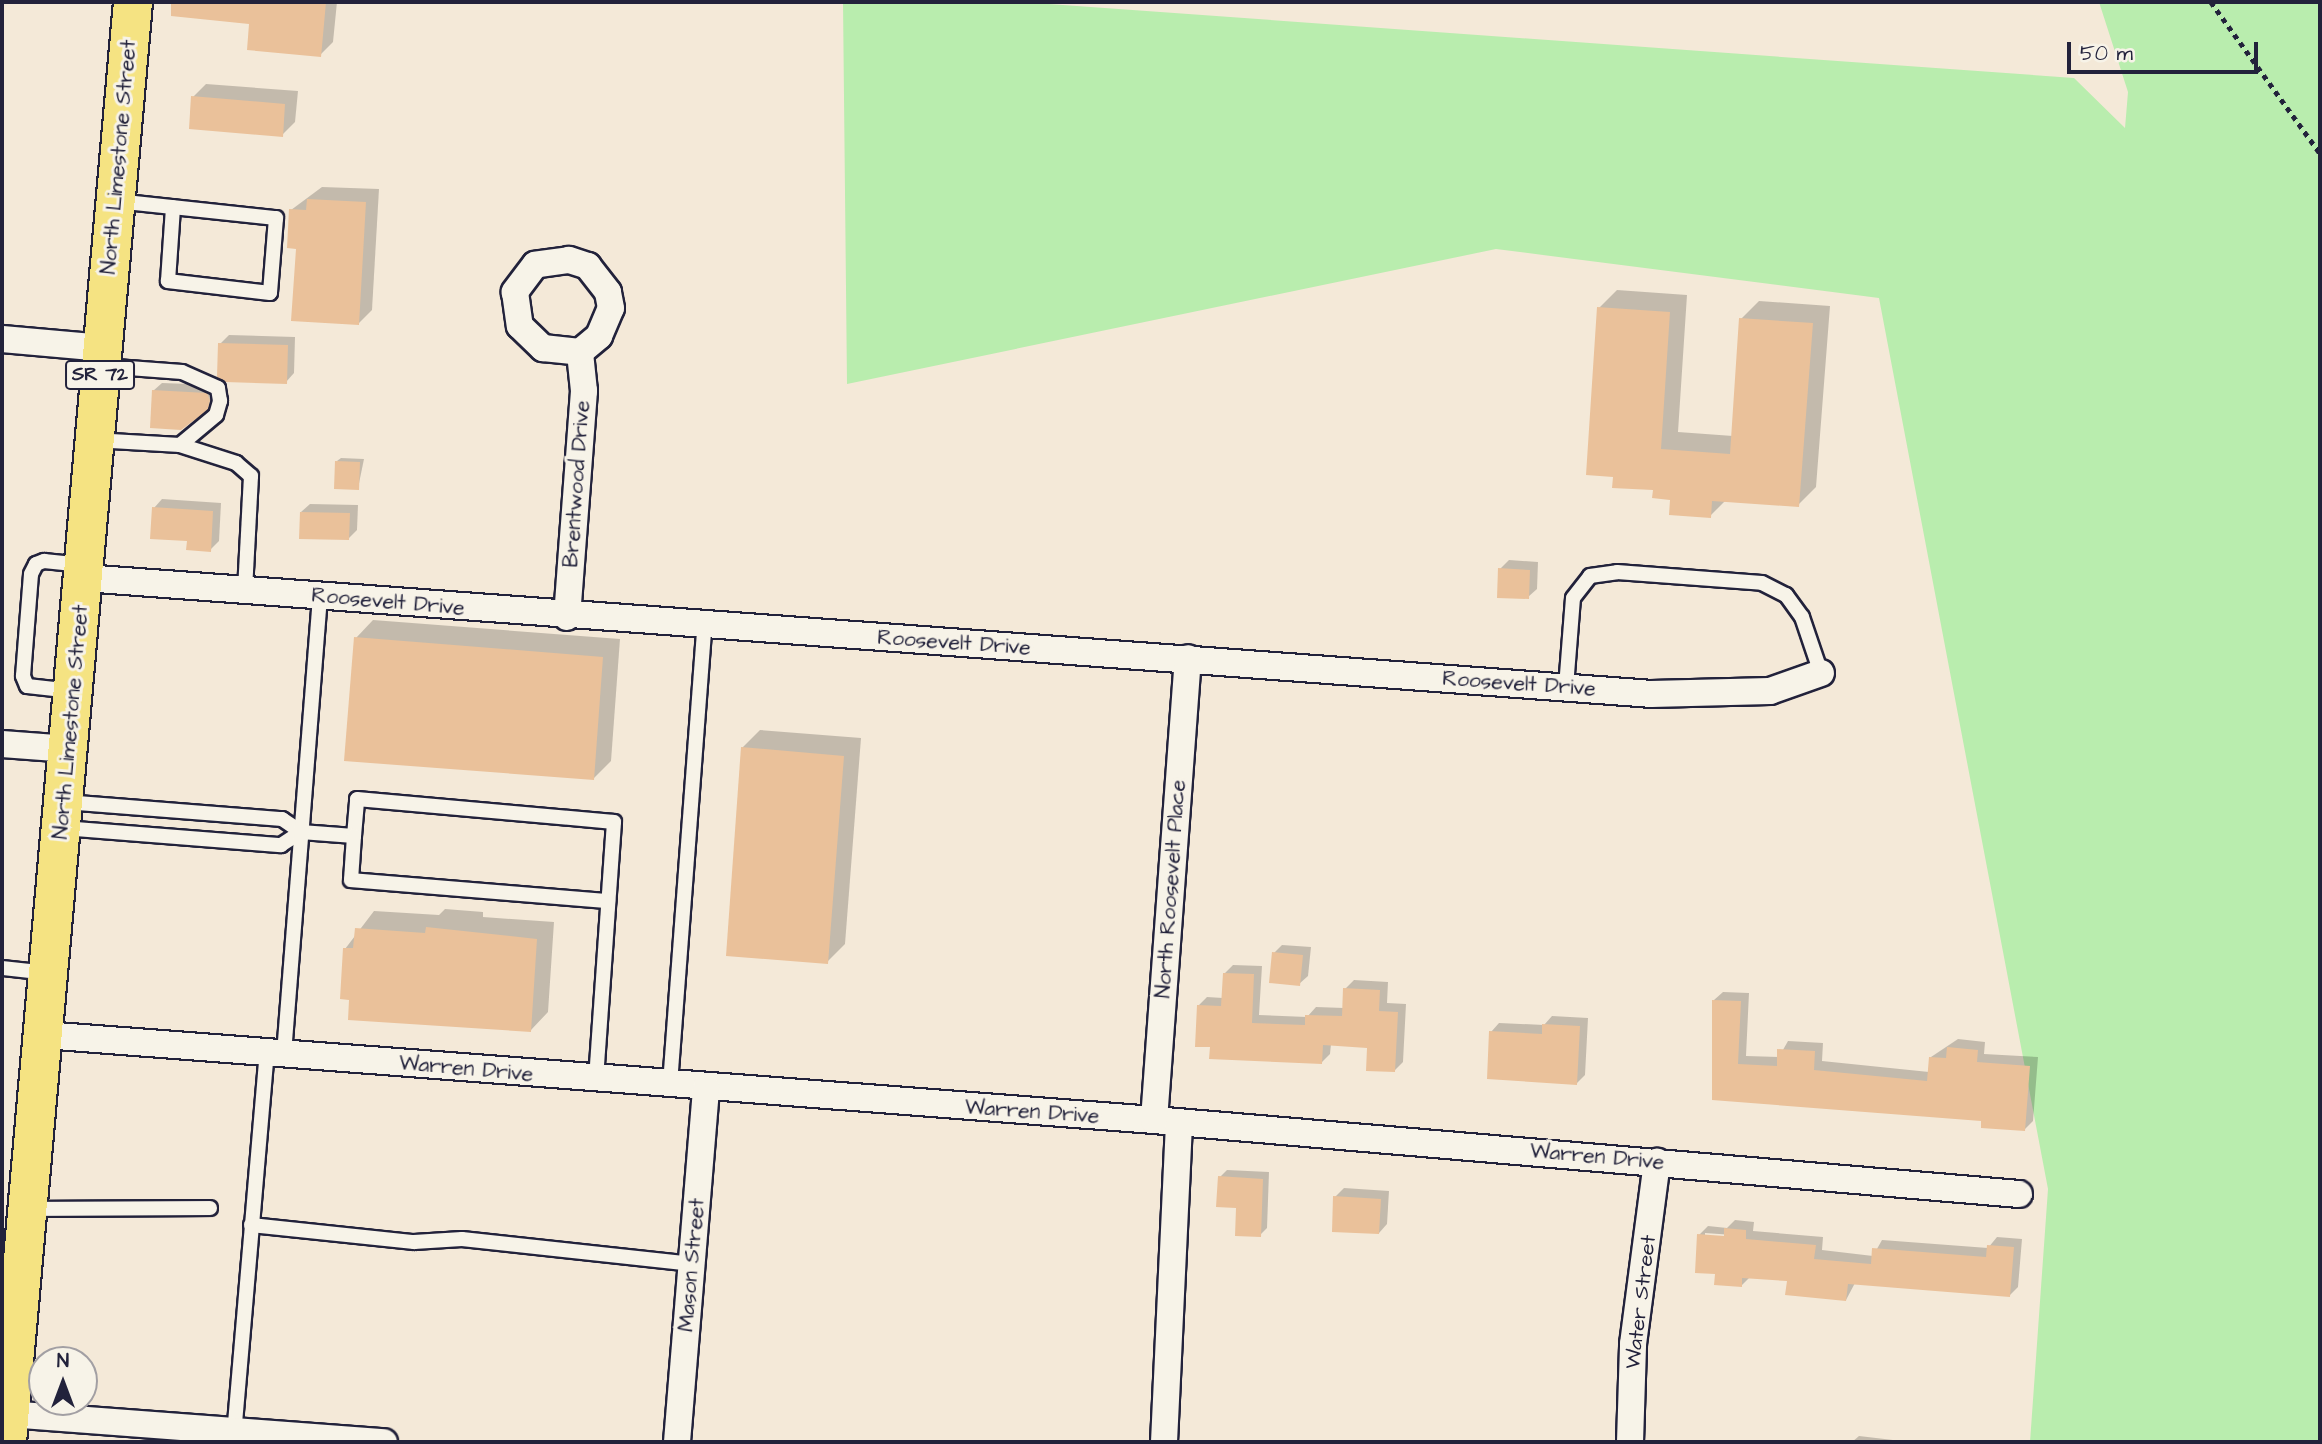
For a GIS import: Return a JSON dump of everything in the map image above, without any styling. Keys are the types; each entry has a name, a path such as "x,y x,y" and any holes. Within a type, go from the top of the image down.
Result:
{"main road":[{"name":"North Limestone Street","path":"8,1428 11,1270 26,1209 50,973 85,572 93,440 133,2"}],"street":[{"path":"2,339 101,357"},
{"name":"Brentwood Drive","path":"567,617 584,391 580,352"},
{"name":"Roosevelt Drive","path":"85,572 245,590 567,617 1188,658 1566,687 1728,695 1770,691 1821,673"},
{"name":"North Roosevelt Place","path":"1164,1442 1166,1121 1188,658"},
{"path":"2,744 69,749"},
{"name":"Warren Drive","path":"44,1035 1166,1121 2019,1194"},
{"name":"Mason Street","path":"677,1442 706,1087"},
{"name":"Water Street","path":"1630,1442 1633,1344 1657,1162"},
{"path":"8,1428 384,1442"}],"lane":[{"path":"115,201 173,207 276,218 270,293 168,281 173,207"},
{"path":"101,357 183,372 218,387 216,415 180,445"},
{"path":"93,440 180,445 236,463 251,476 245,590"},
{"path":"74,691 27,686 23,676 31,574 36,564 44,561 85,572"},
{"path":"1566,687 1573,598 1590,576 1617,572 1762,583 1786,595 1802,617 1821,673"},
{"path":"234,1437 251,1225 276,1053 301,832 320,597"},
{"path":"670,1084 704,627"},
{"path":"596,1079 614,822 356,799 351,880 608,901"},
{"path":"63,815 230,841 281,845 301,832"},
{"path":"63,815 282,819 301,832 354,836"},
{"path":"230,841 232,816"},
{"path":"2,968 50,973"},
{"path":"26,1209 210,1208"},
{"path":"251,1225 414,1242 462,1239 693,1264"}],"path":[{"path":"2211,2 2320,153"}],"green space":[{"path":"843,2 1021,2 2074,78 2125,128 2128,92 2099,2 2320,2 2320,1442 2030,1442 2048,1189 1879,298 1496,249 847,384"}],"building":[{"path":"171,2 326,2 321,57 247,50 249,24 171,16"},
{"path":"191,96 285,104 283,137 189,129"},
{"path":"307,199 366,202 359,325 291,321 296,249 287,248 289,209 306,210"},
{"path":"1597,307 1670,312 1661,449 1730,454 1739,318 1813,323 1799,507 1712,501 1711,518 1669,515 1670,500 1652,498 1653,490 1612,488 1613,477 1586,475"},
{"path":"218,343 288,345 287,384 225,382 217,377"},
{"path":"152,390 207,393 210,400 208,410 181,430 150,428"},
{"path":"335,461 360,462 359,490 334,489"},
{"path":"152,507 213,511 211,552 186,550 187,541 150,539"},
{"path":"300,512 350,513 349,540 299,539"},
{"path":"1498,568 1530,570 1529,599 1497,598"},
{"path":"354,637 603,657 594,780 344,761"},
{"path":"741,747 844,756 828,964 726,956"},
{"path":"426,927 537,939 531,1032 348,1020 349,1000 340,999 343,948 353,948 355,928 425,933"},
{"path":"1272,952 1303,955 1300,986 1269,983"},
{"path":"1223,973 1254,974 1252,1023 1305,1025 1305,1015 1342,1016 1343,988 1380,990 1379,1011 1398,1012 1395,1072 1366,1071 1367,1048 1323,1045 1322,1064 1209,1059 1210,1047 1195,1047 1197,1005 1221,1006"},
{"path":"1712,1000 1741,1001 1738,1064 1777,1066 1777,1049 1815,1051 1814,1070 1927,1081 1929,1057 1946,1058 1947,1047 1978,1050 1977,1062 2030,1066 2025,1131 1981,1128 1981,1121 1712,1100"},
{"path":"1542,1024 1580,1026 1577,1085 1487,1079 1489,1031 1542,1034"},
{"path":"1218,1176 1263,1179 1261,1237 1235,1236 1236,1208 1216,1207"},
{"path":"1333,1196 1381,1199 1379,1234 1332,1232"},
{"path":"1724,1228 1746,1230 1746,1239 1816,1245 1814,1259 1871,1264 1872,1248 1986,1257 1987,1245 2014,1247 2010,1297 1848,1284 1846,1301 1785,1295 1787,1281 1742,1278 1742,1287 1714,1285 1715,1274 1695,1273 1697,1234 1724,1236"}]}
